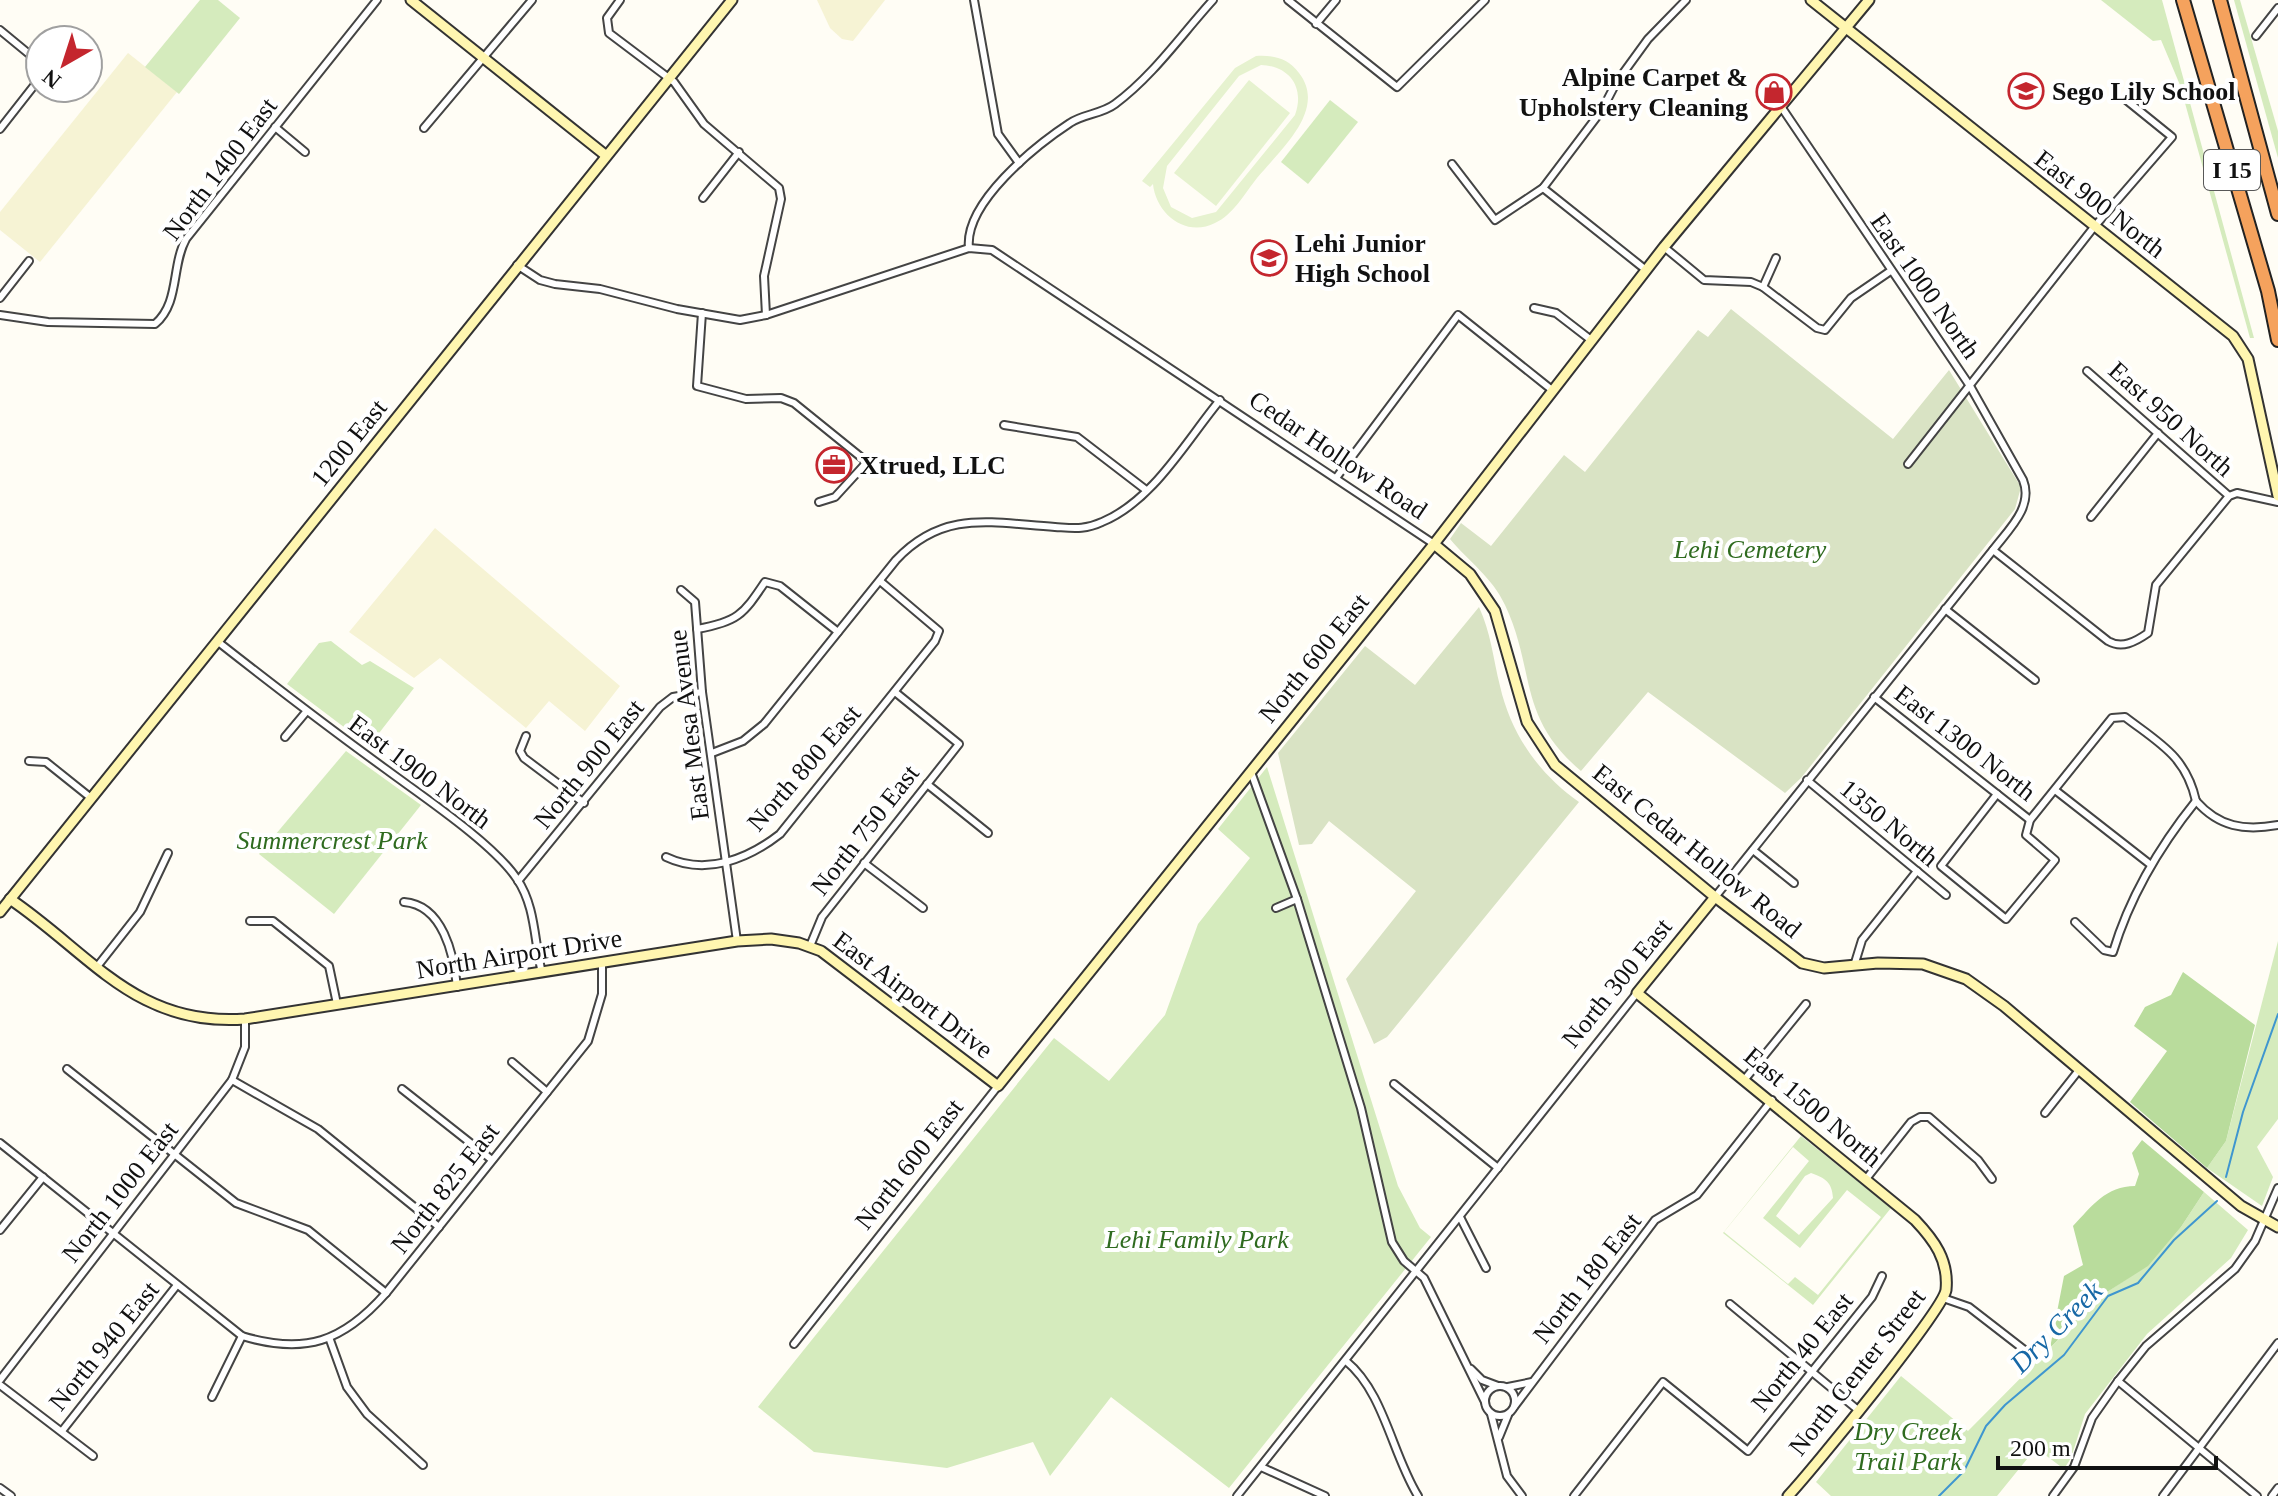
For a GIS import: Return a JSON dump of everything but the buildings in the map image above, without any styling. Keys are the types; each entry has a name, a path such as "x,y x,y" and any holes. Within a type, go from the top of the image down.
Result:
{"highway":[{"name":"I 15","path":"2183,0 2268,291 2278,340"},
{"name":"I 15","path":"2220,0 2278,214"}],"street":[{"name":"North 1400 East","path":"0,315 48,322 155,324 167,314 179,252 186,239 377,0"},
{"path":"411,0 604,154"},
{"path":"424,128 532,0"},
{"path":"620,0 606,23 609,33 669,77 704,124 774,181 781,199 764,276 766,315"},
{"name":"1200 East","path":"0,912 604,154 732,0"},
{"path":"974,0 998,134 1019,163"},
{"path":"969,248 970,227 977,214 1019,163 1072,121 1113,106 1137,85 1213,0"},
{"path":"1288,0 1397,87 1485,0"},
{"path":"1316,24 1336,0"},
{"path":"1452,164 1495,220 1543,188 1602,110 1616,83 1648,39 1686,0"},
{"name":"East 900 North","path":"1811,0 2233,336 2248,359 2278,496"},
{"name":"North 600 East","path":"794,1344 1434,544 1664,247 1869,0"},
{"path":"2256,36 2278,8"},
{"path":"0,30 24,50"},
{"path":"0,129 24,98"},
{"path":"1908,464 2094,227 2172,137 2125,99"},
{"name":"East 1000 North","path":"1779,105 1889,272 1970,386 2023,480 2027,496"},
{"path":"275,127 305,152"},
{"path":"703,198 739,152"},
{"path":"1543,188 1646,270"},
{"path":"1664,247 1704,280 1751,282 1763,287 1817,328 1825,330 1851,298 1889,272"},
{"path":"517,265 540,280 555,284 600,289 740,320 766,315 969,248 992,250 1220,400 1146,490 1116,515 1080,530 956,523 912,545 764,724 743,741 712,753"},
{"path":"1763,287 1776,258"},
{"path":"0,298 29,261"},
{"path":"1534,308 1556,313 1591,340"},
{"path":"702,313 697,386 746,399 781,398 794,403 867,462 835,497 819,502"},
{"path":"1336,478 1458,315 1552,390"},
{"name":"East 950 North","path":"2087,371 2229,496"},
{"name":"Cedar Hollow Road","path":"1220,400 1434,544"},
{"path":"1004,425 1077,437 1146,490"},
{"path":"2091,517 2158,433"},
{"path":"1993,550 2108,641 2115,645 2129,644 2148,633 2151,600 2167,569 2229,496 2237,493 2278,502"},
{"name":"North 300 East","path":"1237,1496 1993,550 2020,514 2027,496"},
{"path":"1080,530 1080,539"},
{"name":"East Cedar Hollow Road","path":"1434,544 1470,574 1495,611 1527,722 1555,765 1715,897 1802,963 1824,968 1923,964 1966,979 2241,1206 2278,1227"},
{"name":"North 800 East","path":"666,857 684,866 726,862 753,855 780,834 940,635 880,581"},
{"path":"697,629 720,625 740,616 765,582 780,586 838,632"},
{"name":"East Mesa Avenue","path":"681,590 695,602 702,692 737,941"},
{"path":"1945,609 2035,680"},
{"name":"East 1900 North","path":"217,641 306,712 434,804 518,881 531,910 542,973"},
{"name":"North 900 East","path":"518,881 660,707 673,697 702,692"},
{"name":"North 750 East","path":"810,946 822,917 959,744 895,692"},
{"name":"East 1300 North","path":"1874,697 2030,820"},
{"path":"285,737 306,712"},
{"path":"1997,794 1941,866 2006,919 2055,860 2026,835 2030,820 2115,717 2125,717 2179,760 2191,781 2196,801 2220,823 2241,828 2278,825"},
{"path":"526,736 520,751 524,758 584,803"},
{"path":"29,761 46,762 91,798"},
{"path":"1251,772 1297,899 1361,1108 1392,1242 1416,1273 1424,1278 1471,1369 1489,1411 1507,1476 1522,1496"},
{"name":"1350 North","path":"1807,780 1946,895"},
{"path":"927,784 988,833"},
{"path":"2055,790 2151,865"},
{"path":"2075,922 2104,950 2113,952 2123,920 2151,865 2196,801"},
{"path":"1753,850 1794,883"},
{"path":"96,968 140,912 168,853"},
{"path":"864,863 923,908"},
{"path":"1854,966 1862,940 1917,871"},
{"path":"10,899 132,995 167,1011 210,1019 245,1019"},
{"path":"1276,908 1297,899"},
{"path":"404,902 415,903 440,927 454,960 457,987"},
{"path":"250,921 273,921 329,966 337,1004"},
{"name":"North Airport Drive","path":"245,1019 737,941 771,939 799,943"},
{"name":"East Airport Drive","path":"799,943 810,946 865,983 998,1086"},
{"name":"North 825 East","path":"242,1336 266,1343 296,1345 330,1340 362,1319 588,1041 602,994 602,964"},
{"name":"East 1500 North","path":"1637,993 1772,1100 1935,1240 1945,1268"},
{"path":"1745,1079 1806,1004"},
{"name":"North 1000 East","path":"0,1382 112,1232 232,1080 245,1047 245,1019"},
{"path":"512,1062 547,1092"},
{"path":"67,1069 247,1210 308,1230 386,1293"},
{"path":"2045,1113 2079,1070"},
{"path":"232,1080 318,1129 439,1227"},
{"path":"1394,1084 1498,1168"},
{"path":"402,1089 492,1160"},
{"name":"North 180 East","path":"1512,1410 1536,1381 1563,1338 1655,1220 1697,1195 1772,1100"},
{"path":"1866,1179 1911,1122 1920,1117 1929,1117 1978,1160 1992,1179"},
{"path":"0,1143 242,1336 212,1397"},
{"path":"0,1230 43,1177"},
{"path":"2053,1496 2074,1467 2092,1418 2118,1381 2146,1346 2235,1269 2255,1241 2278,1188"},
{"path":"1460,1217 1486,1268"},
{"name":"North Center Street","path":"1788,1496 1943,1298 1945,1268"},
{"name":"North 40 East","path":"1574,1496 1663,1382 1748,1451 1872,1297 1882,1276"},
{"name":"North 940 East","path":"62,1431 177,1285"},
{"path":"1943,1298 1969,1307 2031,1355"},
{"path":"1730,1304 1858,1410"},
{"path":"330,1340 347,1387 367,1414 423,1465"},
{"path":"2163,1496 2278,1343"},
{"path":"1346,1361 1364,1377 1406,1477 1418,1496"},
{"path":"1471,1369 1489,1384 1503,1386 1514,1395 1512,1410 1502,1423 1499,1445"},
{"name":"North 180 East","path":"1503,1386 1519,1387 1536,1381"},
{"path":"2118,1381 2257,1496"},
{"path":"0,1382 93,1456"},
{"path":"1485,1402 1490,1391 1503,1386"},
{"path":"1489,1411 1498,1416 1512,1410"},
{"path":"1261,1467 1325,1496"},
{"path":"0,1488 11,1496"},
{"path":"2272,1496 2278,1488"}],"shaded area":[{"path":"817,0 885,0 853,41 842,39 830,28"},
{"path":"128,53 177,92 40,262 0,230 0,212 87,104 104,104 104,83"},
{"path":"435,528 620,686 585,731 549,701 526,728 440,658 414,678 349,632"}],"green space":[{"path":"200,0 218,0 240,18 179,94 145,67"},
{"path":"2101,0 2162,0 2254,338 2250,338 2180,85 2161,40 2153,41"},
{"path":"2234,0 2240,0 2278,131 2278,158"},
{"path":"1256,56 1274,57 1290,64 1306,87 1308,101 1304,115 1288,143 1227,215 1204,227 1183,225 1160,205 1153,184 1150,187 1142,181 1235,68","holes":["1261,65 1271,66 1293,80 1298,96 1295,115 1216,212 1192,218 1171,207 1163,188 1167,166 1239,76"]},
{"path":"1249,80 1290,113 1216,206 1174,173"},
{"path":"1330,100 1358,122 1308,184 1281,162"},
{"name":"Lehi Cemetery","path":"1731,309 1893,439 1949,370 2021,487 2015,509 1801,778 1785,793 1648,692 1581,771 1546,732 1537,712 1515,629 1500,595 1450,539 1461,523 1491,546 1564,455 1585,472 1698,330 1708,337"},
{"path":"1479,607 1505,704 1519,736 1539,765 1579,802 1387,1037 1374,1044 1346,979 1416,891 1329,821 1312,844 1299,845 1278,753 1365,646 1415,685"},
{"path":"331,641 362,665 370,661 414,688 369,746 287,684 319,643"},
{"name":"Summercrest Park","path":"346,751 421,805 334,914 259,854"},
{"name":"Lehi Family Park","path":"1267,767 1398,1186 1420,1228 1431,1237 1229,1488 1111,1397 1050,1476 1033,1442 947,1468 814,1452 758,1407 1054,1038 1109,1081 1165,1015 1198,924 1250,858 1218,829"},
{"path":"2278,941 2278,1119 2257,1147 2273,1177 2262,1206 2207,1168 2226,1141"},
{"path":"2183,972 2255,1025 2226,1141 2207,1168 2130,1102 2167,1051 2134,1026 2145,1007 2171,995"},
{"path":"1801,1136 1891,1208 1813,1305 1723,1233","holes":["1793,1147 1809,1161 1763,1218 1800,1248 1847,1190 1881,1217 1818,1295 1795,1277 1788,1284 1724,1232","1811,1173 1827,1182 1833,1198 1799,1235 1776,1216 1805,1176"]},
{"path":"2142,1140 2204,1192 2181,1227 2148,1266 2104,1294 2050,1348 2064,1276 2083,1265 2073,1226 2108,1193 2135,1186 2139,1174 2132,1153"},
{"name":"Dry Creek Trail Park","path":"2204,1192 2248,1230 2231,1258 2147,1334 2085,1414 2071,1458 2064,1469 2036,1448 1997,1496 1831,1496 1816,1482 1901,1376 1968,1431 2104,1294 2148,1265 2181,1227"}],"waterway":[{"name":"Dry Creek","path":"2226,1177 2243,1112 2278,1014"},
{"name":"Dry Creek","path":"1939,1496 1964,1471 1986,1426 2005,1405 2064,1355 2108,1296 2138,1283 2174,1240 2217,1201"}],"place":[{"name":"Sego Lily School","path":"2026,91"},
{"name":"Alpine Carpet & Upholstery Cleaning","path":"1774,92"},
{"name":"Lehi Junior High School","path":"1269,258"},
{"name":"Xtrued, LLC","path":"834,465"}]}
